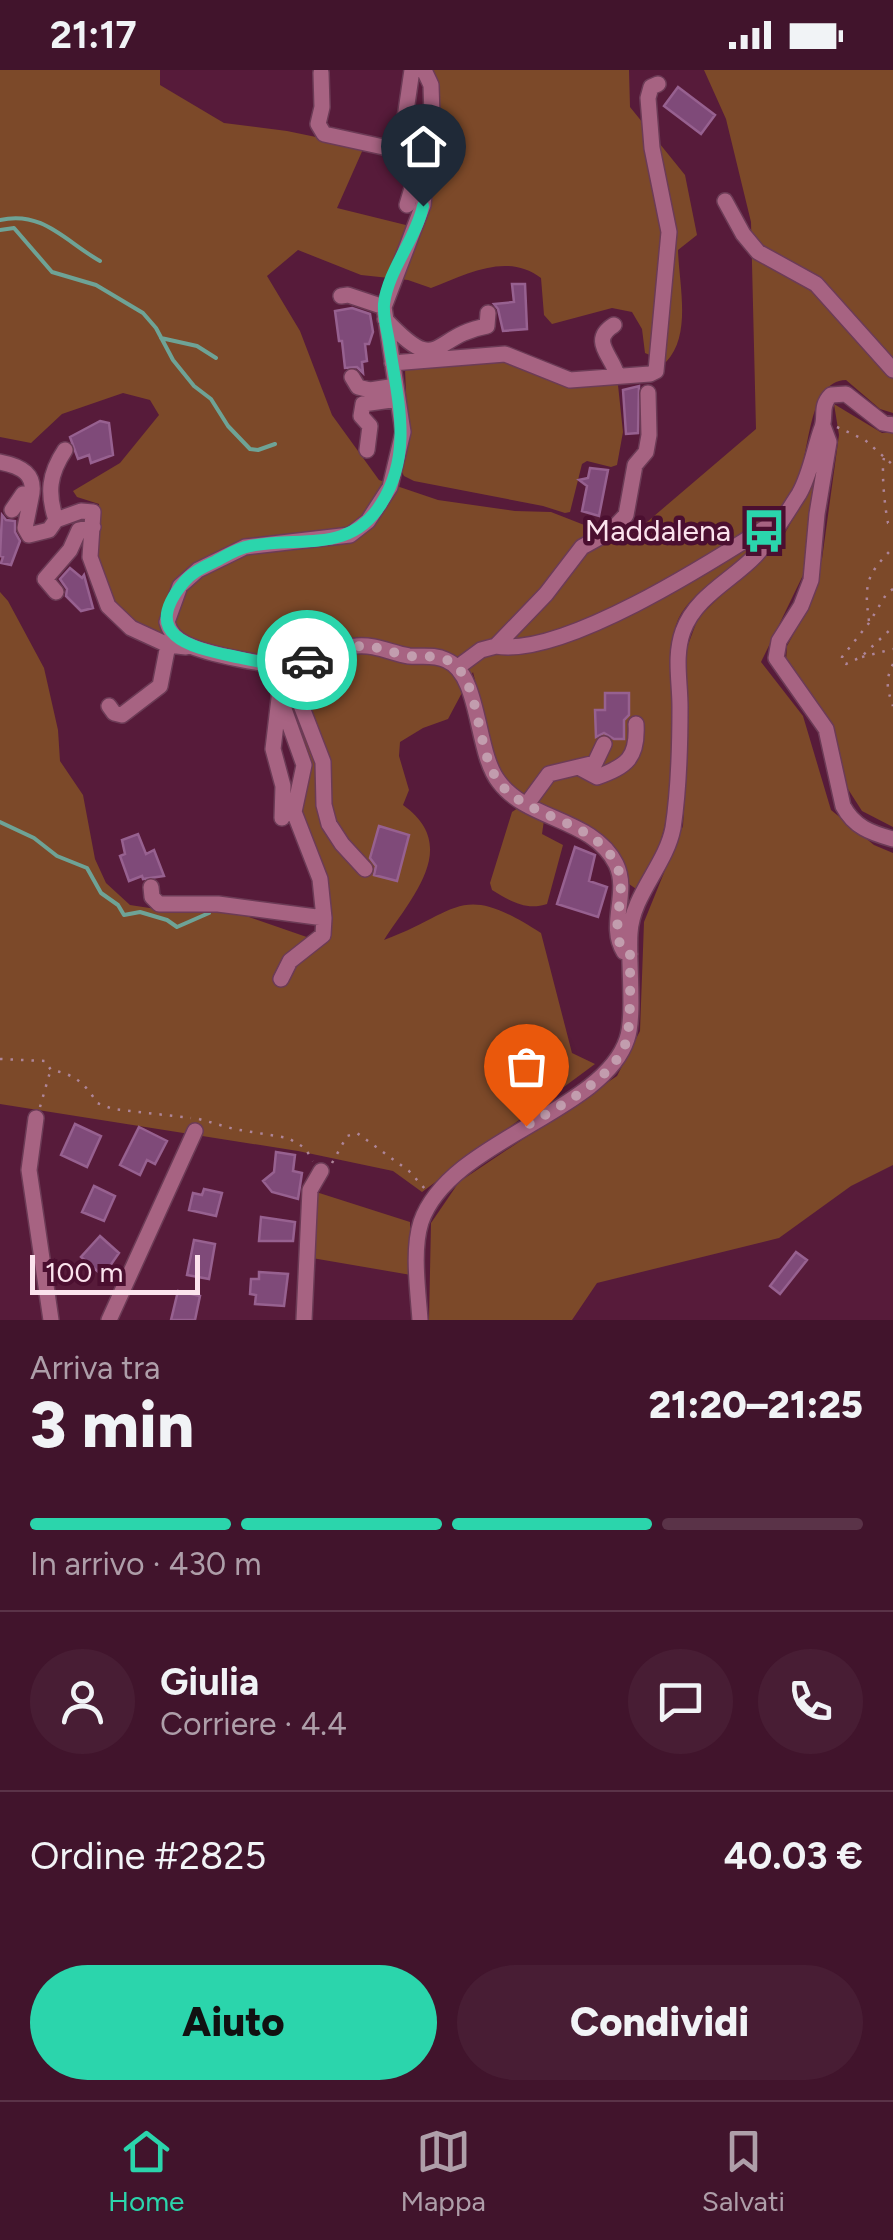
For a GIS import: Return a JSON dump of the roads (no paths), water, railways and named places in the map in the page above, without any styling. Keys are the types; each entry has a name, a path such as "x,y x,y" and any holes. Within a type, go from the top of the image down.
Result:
{"street":[{"path":"405,118 412,70"},
{"path":"190,646 176,638 167,622 175,597 189,576 245,547 350,535 368,522 390,487 402,446 384,313 388,290 420,220 432,95 424,70"},
{"path":"321,73 318,124 324,134 428,157"},
{"path":"392,362 505,354 570,380 650,374 658,366 669,232 652,148 648,98 651,86 658,84"},
{"path":"406,205 419,165 428,157"},
{"path":"725,201 758,252 816,284 893,370"},
{"path":"341,296 348,295 384,313 412,346 424,351 443,346 471,328 486,326 488,313"},
{"path":"614,325 602,338 604,353 615,365 617,376"},
{"path":"352,377 358,387 397,392"},
{"path":"367,450 370,426 361,416 363,404 397,392"},
{"path":"496,646 546,594 582,547 611,531 626,514 635,465 646,452 648,393"},
{"path":"893,424 883,423 857,401 840,393 826,400 822,414 829,442 812,580 780,641 776,658 826,729 848,816 873,833 893,839"},
{"path":"420,1320 421,1223 434,1199 452,1178 582,1092 610,1068 628,1038 634,914 665,852 673,826 680,704 678,651 684,629 708,594 758,552 784,516 804,482 823,426"},
{"path":"0,462 15,465 32,480 26,532 41,534 48,530 54,513 50,482 65,450"},
{"path":"12,510 23,494 31,498"},
{"path":"54,513 89,510 95,517 90,556 108,606 131,628 168,646 190,646 283,665 354,646 429,655 458,667 468,683 491,770 504,789 593,837 612,856 622,891 617,936 624,952 630,954"},
{"path":"458,667 481,650 496,646 526,648 573,632 716,562 784,516"},
{"path":"56,592 45,578 70,550 78,530 93,527"},
{"path":"108,706 122,715 160,686 168,646"},
{"path":"282,818 283,786 273,749 283,665"},
{"path":"283,665 293,674 294,687 323,762 324,805 329,824 365,869"},
{"path":"279,695 304,765 294,812 320,879 324,918 324,935 290,961 281,979"},
{"path":"582,769 597,777 622,768 636,745 636,724"},
{"path":"527,804 549,774 595,763 604,744"},
{"path":"151,887 152,898 159,904 218,904 324,918"},
{"path":"36,1118 29,1170 51,1320"},
{"path":"109,1320 194,1130"},
{"path":"304,1320 310,1190 321,1171"}],"waterway":[{"path":"0,220 15,218 42,224 100,261"},
{"path":"0,230 14,228 52,272 96,285 143,313 173,360 194,386 211,399 228,426 250,449 275,444"},
{"path":"161,338 197,346 216,358"},
{"path":"0,822 34,838 57,856 87,868 101,893 118,905 124,915 140,912 177,927 209,913"}],"place":[{"name":"Maddalena","path":"764,531"}]}
